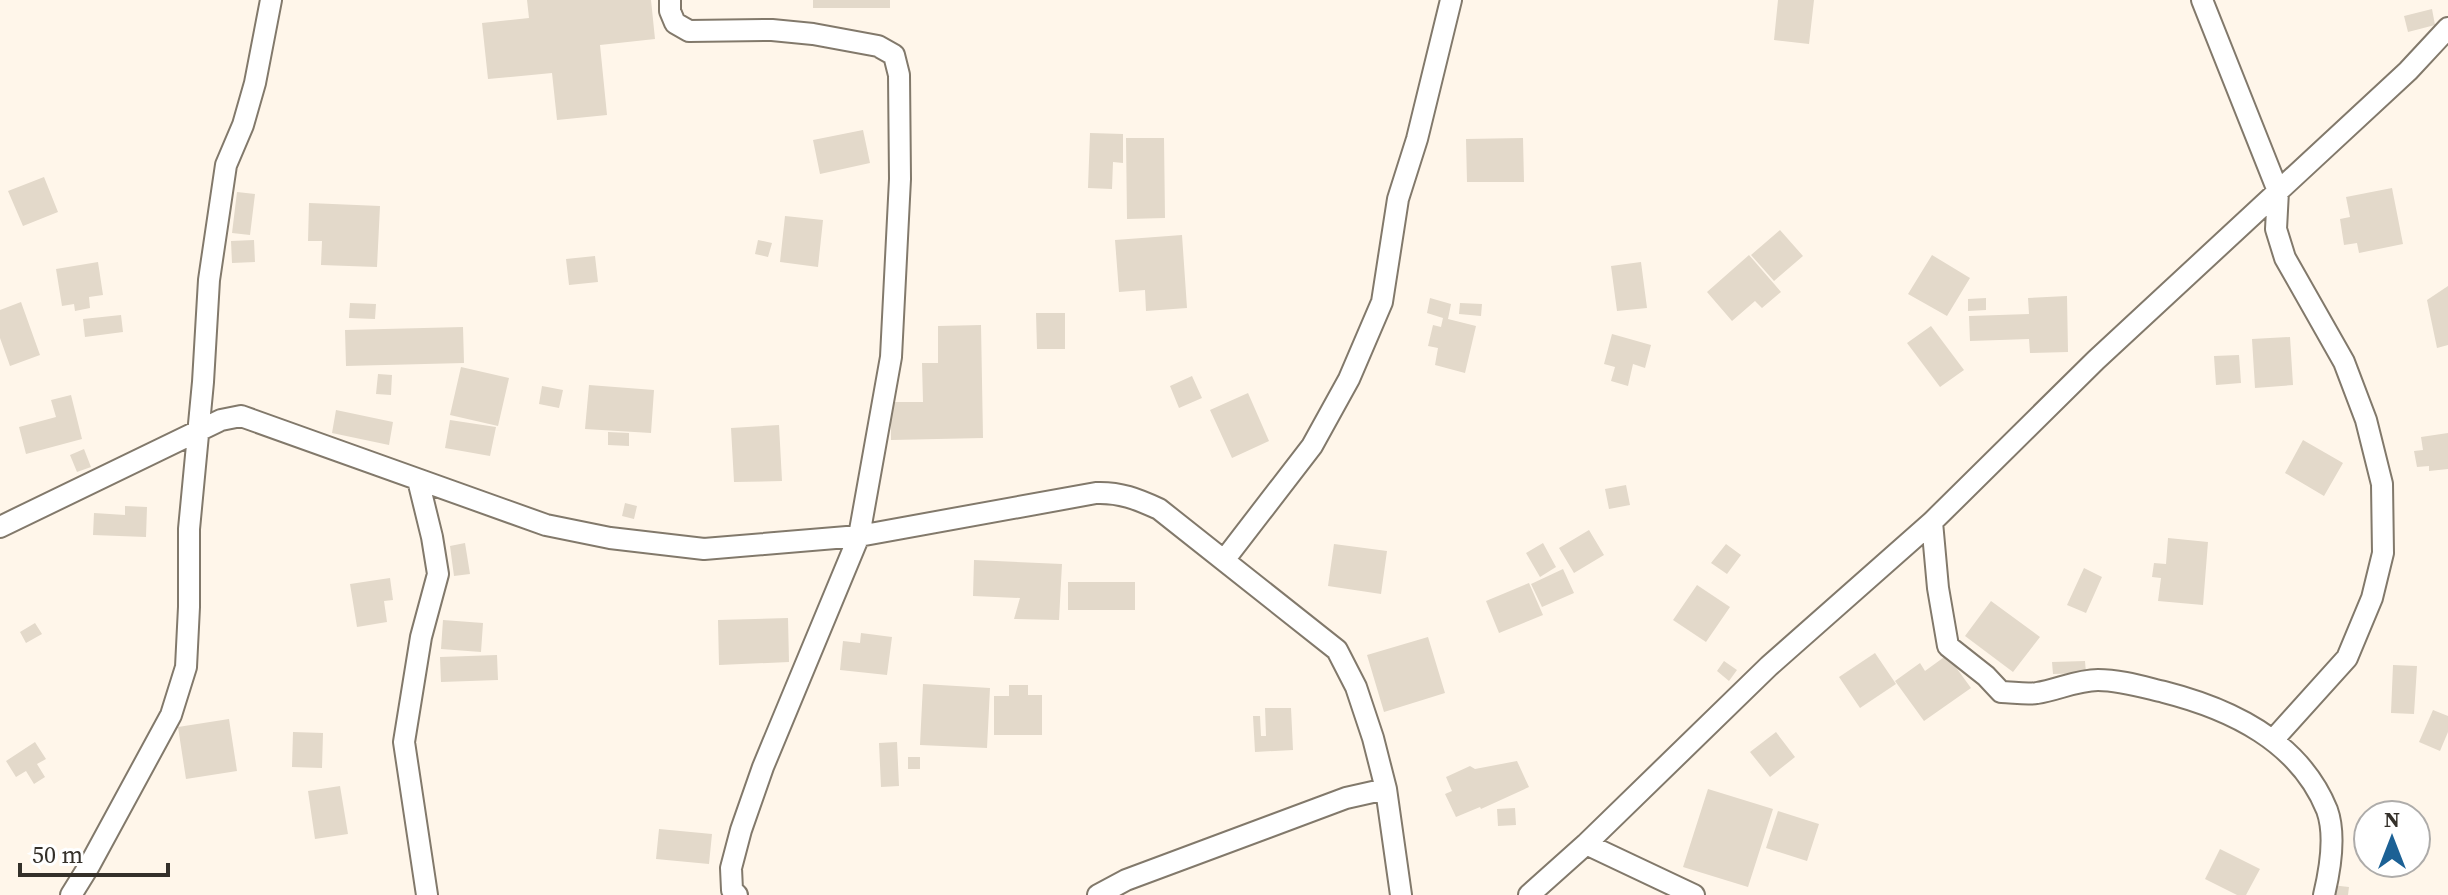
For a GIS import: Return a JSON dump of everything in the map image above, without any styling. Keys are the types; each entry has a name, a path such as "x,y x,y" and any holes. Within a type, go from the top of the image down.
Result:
{"street":[{"path":"71,895 171,715 186,667 189,529 209,280 219,201 226,165 243,125 255,83 271,0"},
{"path":"670,0 675,23 689,31 772,30 878,46 894,55 899,75 900,179 891,357 859,536 794,689 745,817 731,868 732,890 737,895"},
{"path":"1225,559 1312,446 1349,379 1382,302 1398,199 1417,139 1451,0"},
{"path":"2202,0 2278,191 2276,229 2285,258 2344,362 2366,420 2382,484 2383,553 2372,598 2347,658 2274,739"},
{"path":"1529,895 1586,844 1769,666 1932,522 2096,360 2408,71 2448,28"},
{"path":"0,527 198,430 241,416 546,525 610,538 704,549 859,536 1113,492 1134,497 1159,509 1337,650 1356,687 1386,789 1401,895"},
{"path":"418,480 438,574 421,637 404,742 427,895"},
{"path":"1932,522 1938,588 1948,646 2001,692 2036,693 2097,680 2130,684 2195,700 2240,719 2274,739 2300,765 2327,811 2331,848 2324,895"},
{"path":"1098,895 1126,880 1332,803 1386,789"},
{"path":"1586,844 1694,895"}],"building":[{"path":"527,0 651,0 655,39 600,45 607,115 557,120 552,73 488,79 482,23 529,18"},
{"path":"813,0 890,0 890,8 813,8"},
{"path":"1778,0 1814,0 1809,44 1774,40"},
{"path":"2432,9 2435,25 2408,32 2404,16"},
{"path":"863,130 870,163 820,174 813,140"},
{"path":"1090,133 1123,134 1123,163 1113,162 1112,189 1088,188"},
{"path":"1126,138 1164,138 1165,218 1127,219"},
{"path":"1523,138 1524,182 1467,182 1466,139"},
{"path":"44,177 58,212 23,226 8,191"},
{"path":"2392,188 2403,244 2359,253 2357,243 2344,245 2340,219 2350,217 2346,197"},
{"path":"237,192 255,194 250,235 232,233"},
{"path":"309,203 380,206 377,267 321,265 322,241 308,241"},
{"path":"785,216 823,220 818,267 780,262"},
{"path":"1780,230 1803,256 1774,281 1751,255"},
{"path":"1182,235 1187,308 1146,311 1145,290 1119,292 1115,240"},
{"path":"254,240 255,262 232,263 231,241"},
{"path":"758,240 772,243 768,257 755,254"},
{"path":"1749,255 1781,292 1762,308 1755,301 1732,321 1707,292"},
{"path":"1932,255 1970,278 1947,316 1908,294"},
{"path":"595,256 598,282 569,285 566,259"},
{"path":"98,262 103,295 89,297 90,308 75,311 74,304 62,306 56,269"},
{"path":"1641,262 1647,308 1617,311 1611,266"},
{"path":"2448,286 2448,345 2437,348 2427,300"},
{"path":"2067,296 2068,352 2030,353 2029,339 1970,341 1969,316 2029,314 2028,298"},
{"path":"1430,298 1451,304 1448,319 1476,326 1465,373 1435,365 1438,348 1428,346 1433,325 1441,327 1443,318 1427,313"},
{"path":"1986,298 1986,310 1968,311 1968,299"},
{"path":"21,302 40,355 10,366 0,338 0,310"},
{"path":"350,303 376,304 375,319 349,318"},
{"path":"1460,303 1482,304 1481,316 1459,314"},
{"path":"1036,313 1065,313 1065,349 1037,349"},
{"path":"121,315 123,332 85,337 83,319"},
{"path":"981,325 983,438 891,440 891,402 923,402 922,363 938,363 938,326"},
{"path":"1931,326 1964,370 1940,387 1907,343"},
{"path":"463,327 464,363 346,366 345,330"},
{"path":"1612,334 1651,345 1645,368 1633,364 1628,386 1611,381 1615,367 1604,364"},
{"path":"2290,337 2293,385 2255,388 2252,339"},
{"path":"2239,355 2241,383 2216,385 2214,356"},
{"path":"461,367 509,378 498,426 450,415"},
{"path":"378,374 392,375 391,395 376,394"},
{"path":"1192,376 1202,398 1179,408 1170,386"},
{"path":"589,385 654,390 651,433 585,429"},
{"path":"542,386 563,390 559,408 539,404"},
{"path":"1248,393 1269,441 1232,458 1210,410"},
{"path":"71,395 82,439 26,454 19,427 56,417 51,400"},
{"path":"336,410 393,422 389,445 332,433"},
{"path":"450,420 496,427 490,456 445,448"},
{"path":"779,425 782,481 734,482 731,428"},
{"path":"608,432 629,433 629,446 608,445"},
{"path":"2448,433 2448,469 2429,471 2429,466 2417,467 2414,451 2423,450 2421,437"},
{"path":"2303,440 2343,463 2324,496 2285,473"},
{"path":"84,449 91,467 77,472 70,455"},
{"path":"1626,485 1630,505 1609,509 1605,489"},
{"path":"625,503 637,506 634,519 622,516"},
{"path":"125,506 147,507 146,537 93,535 94,513 125,515"},
{"path":"1589,530 1604,555 1574,573 1559,548"},
{"path":"2168,538 2208,542 2203,605 2158,601 2161,578 2152,577 2154,563 2166,564"},
{"path":"465,543 470,574 454,576 450,546"},
{"path":"1543,543 1556,567 1540,577 1526,553"},
{"path":"1334,544 1387,551 1381,594 1328,586"},
{"path":"1726,544 1741,555 1727,574 1711,563"},
{"path":"974,560 1062,564 1059,620 1014,619 1020,598 973,596"},
{"path":"2084,568 2102,577 2086,613 2067,605"},
{"path":"1563,569 1574,593 1542,607 1531,584"},
{"path":"390,578 393,600 384,601 387,622 357,627 350,584"},
{"path":"1068,582 1135,582 1135,610 1068,610"},
{"path":"1529,583 1543,615 1499,633 1486,601"},
{"path":"1697,585 1730,607 1706,642 1673,620"},
{"path":"1991,601 2040,637 2013,672 1965,636"},
{"path":"788,618 789,662 719,665 718,620"},
{"path":"443,620 483,623 481,652 441,649"},
{"path":"35,623 42,634 26,643 20,632"},
{"path":"861,633 892,637 887,675 840,670 843,641 860,643"},
{"path":"1428,637 1445,693 1384,712 1367,655"},
{"path":"1875,653 1896,684 1860,708 1839,677"},
{"path":"497,655 498,680 441,682 440,657"},
{"path":"1947,655 1971,688 1924,721 1895,681 1920,663 1925,671"},
{"path":"1724,661 1737,670 1729,681 1717,671"},
{"path":"2085,661 2086,673 2053,674 2052,662"},
{"path":"2393,665 2417,666 2414,714 2391,713"},
{"path":"923,684 990,688 987,748 920,745"},
{"path":"1009,685 1028,685 1028,695 1042,695 1042,735 994,735 994,696 1009,696"},
{"path":"1265,708 1291,708 1293,750 1255,752 1253,716 1260,716 1261,736 1266,736"},
{"path":"2433,710 2448,716 2448,732 2440,751 2419,742"},
{"path":"229,719 237,771 186,779 178,727"},
{"path":"293,732 323,733 322,768 292,767"},
{"path":"1776,732 1795,757 1770,777 1750,752"},
{"path":"35,742 46,759 37,764 45,777 34,784 26,771 16,777 6,761"},
{"path":"897,742 899,786 881,787 879,743"},
{"path":"908,757 920,757 920,769 908,769"},
{"path":"1517,761 1529,787 1456,817 1445,794 1452,791 1446,777 1470,766 1475,769"},
{"path":"340,786 348,834 315,839 308,791"},
{"path":"1708,789 1773,809 1748,887 1683,867"},
{"path":"1515,808 1516,825 1498,826 1497,809"},
{"path":"1778,811 1819,824 1807,861 1766,848"},
{"path":"659,829 712,834 709,864 656,859"},
{"path":"2220,849 2260,869 2246,895 2237,895 2205,879"},
{"path":"2331,885 2349,887 2348,895 2330,895"}]}
